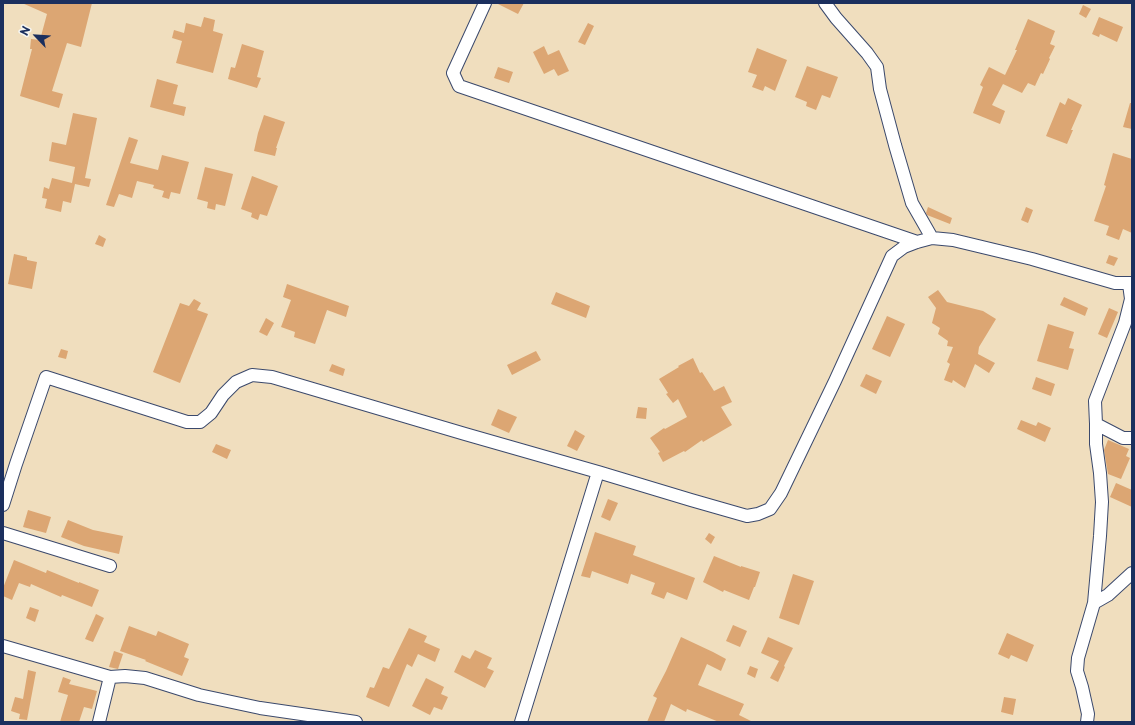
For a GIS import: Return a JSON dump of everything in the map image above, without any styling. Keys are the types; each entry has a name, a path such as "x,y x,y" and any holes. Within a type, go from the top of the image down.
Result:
{"street":[{"path":"485,3 453,72 459,86 917,242"},
{"path":"826,3 836,18 867,53 877,67 880,89 912,203 932,238"},
{"path":"3,504 46,377 187,422 200,422 212,413 223,394 236,382 252,375 272,378 747,516 758,514 770,508 781,493 835,381 892,256 904,247 932,238 953,240 1032,259 1115,283 1130,284 1131,299 1124,323 1095,401 1096,444 1102,502 1099,557 1094,603 1078,658 1077,671 1088,714 1087,722"},
{"path":"1096,424 1123,438 1132,438"},
{"path":"521,722 598,472"},
{"path":"3,533 110,566"},
{"path":"1094,603 1108,595 1132,573"},
{"path":"3,646 110,677 125,676 145,678 199,695 260,708 356,722"},
{"path":"99,722 110,677"}],"building":[{"path":"22,3 92,3 81,47 67,43 52,91 63,94 59,108 20,96 32,49 30,49 31,39 40,40 47,14"},
{"path":"496,3 524,3 518,14"},
{"path":"1083,5 1091,9 1086,18 1079,14"},
{"path":"204,17 215,20 213,31 223,34 213,73 176,63 182,41 172,38 174,30 184,33 186,23 201,27"},
{"path":"1099,17 1123,27 1117,42 1100,34 1099,37 1092,34"},
{"path":"1028,19 1055,31 1050,44 1055,46 1043,74 1041,73 1035,86 1028,83 1022,93 1003,84 992,105 1005,111 1000,124 973,113 983,87 980,85 989,67 1005,75 1017,50 1015,50"},
{"path":"588,23 594,26 585,45 578,42"},
{"path":"242,44 264,51 257,77 261,78 257,88 228,79 231,67 235,68"},
{"path":"544,46 548,55 559,50 569,71 558,76 554,69 544,74 533,52"},
{"path":"757,48 787,60 775,91 765,86 763,91 752,87 757,75 748,72"},
{"path":"807,66 838,77 830,98 822,95 816,110 806,106 807,102 795,97"},
{"path":"498,67 513,72 509,83 494,78"},
{"path":"157,79 178,85 173,104 186,107 184,116 150,107"},
{"path":"1068,98 1082,105 1071,130 1073,130 1067,144 1046,136 1060,102 1065,105"},
{"path":"1130,103 1132,103 1132,129 1123,127"},
{"path":"73,113 97,118 85,178 91,179 89,187 75,184 71,203 63,201 61,212 45,208 47,199 42,198 44,187 49,189 52,178 72,183 75,167 49,161 52,142 66,145"},
{"path":"264,115 285,122 276,148 275,156 254,151"},
{"path":"129,137 138,140 130,163 158,170 162,155 189,162 180,194 171,192 169,199 162,197 164,191 153,188 154,185 137,181 132,198 119,194 114,207 106,205"},
{"path":"1113,153 1132,159 1132,233 1123,229 1119,240 1106,235 1109,226 1094,221 1106,186 1104,185"},
{"path":"205,167 233,174 225,206 216,204 215,210 207,208 208,202 197,199"},
{"path":"252,176 278,186 267,216 260,214 258,220 251,217 252,213 241,209"},
{"path":"928,207 952,218 950,224 927,215 926,213"},
{"path":"1026,207 1033,210 1028,223 1021,220"},
{"path":"99,235 106,239 103,247 95,244"},
{"path":"14,254 27,257 27,260 37,262 32,289 8,284"},
{"path":"1109,255 1118,258 1114,266 1106,263"},
{"path":"287,284 349,306 346,317 327,310 315,344 294,337 295,332 281,327 291,300 283,297"},
{"path":"938,290 947,302 983,311 996,319 979,347 978,354 995,363 989,373 975,364 965,388 953,380 952,383 944,380 950,364 947,362 953,347 947,346 948,341 938,334 940,328 932,323 936,308 928,297"},
{"path":"556,292 590,306 586,318 551,304"},
{"path":"1064,297 1088,308 1085,316 1060,305"},
{"path":"194,299 201,303 197,310 208,314 180,383 153,372 180,303 189,306"},
{"path":"1109,308 1118,312 1107,338 1098,334"},
{"path":"887,316 905,324 890,357 872,349"},
{"path":"266,318 274,323 267,336 259,332"},
{"path":"1048,324 1074,332 1069,348 1074,349 1068,370 1037,361"},
{"path":"61,349 68,351 66,359 58,357"},
{"path":"536,351 541,360 512,375 507,365"},
{"path":"693,358 700,373 702,372 714,391 724,386 732,402 721,407 732,425 703,442 702,440 685,452 684,451 663,462 658,453 660,452 650,438 664,428 665,429 687,417 678,399 673,403 666,394 668,393 659,379"},
{"path":"332,364 345,369 343,376 329,371"},
{"path":"866,374 882,381 876,394 860,386"},
{"path":"1036,377 1055,384 1051,396 1032,389"},
{"path":"638,407 647,408 646,419 636,418"},
{"path":"498,409 517,417 509,433 491,425"},
{"path":"1021,420 1036,426 1038,422 1051,428 1045,442 1017,429"},
{"path":"575,430 585,436 577,451 567,446"},
{"path":"1108,440 1129,449 1126,456 1130,458 1121,479 1108,474 1104,450"},
{"path":"216,444 231,450 227,459 212,452"},
{"path":"1116,483 1132,490 1132,507 1110,497"},
{"path":"608,499 618,503 610,521 601,517"},
{"path":"28,510 51,517 46,533 23,527"},
{"path":"68,520 93,530 123,536 119,554 84,546 61,537"},
{"path":"595,532 636,546 633,555 695,578 687,600 667,592 664,599 651,594 655,583 631,574 628,584 592,571 590,578 581,576"},
{"path":"709,533 715,537 711,544 705,539"},
{"path":"714,556 741,567 760,572 749,600 724,590 723,592 703,582"},
{"path":"14,560 46,573 47,570 99,590 92,607 62,595 61,597 31,584 30,587 19,583 12,600 3,596 3,588"},
{"path":"793,574 814,581 799,625 779,618"},
{"path":"30,607 39,610 35,622 26,618"},
{"path":"96,614 104,618 93,642 85,639"},
{"path":"733,625 747,631 740,647 726,641"},
{"path":"129,626 156,636 158,631 189,644 184,657 189,659 182,676 145,661 146,660 120,651"},
{"path":"409,628 427,636 424,642 440,649 435,662 418,654 412,667 407,664 389,707 366,697 370,687 374,688 383,667 389,669"},
{"path":"1007,633 1034,645 1027,662 1011,655 1009,659 998,654"},
{"path":"681,637 726,659 721,671 707,664 698,685 744,704 739,715 753,722 719,722 687,709 686,712 671,704 664,722 647,722 657,698 653,696"},
{"path":"768,637 793,648 778,682 770,678 779,661 761,653"},
{"path":"475,650 492,658 487,668 494,671 485,688 454,672 462,655 470,659"},
{"path":"114,651 123,654 118,669 109,667"},
{"path":"750,666 758,669 755,678 747,674"},
{"path":"28,670 36,672 27,720 19,719 20,714 11,711 15,697 23,699"},
{"path":"63,677 71,680 69,684 97,691 92,709 84,707 79,722 60,722 68,695 58,692"},
{"path":"426,678 444,687 441,694 448,697 442,710 434,707 430,715 412,706"},
{"path":"1004,697 1016,699 1013,715 1001,712"}]}
